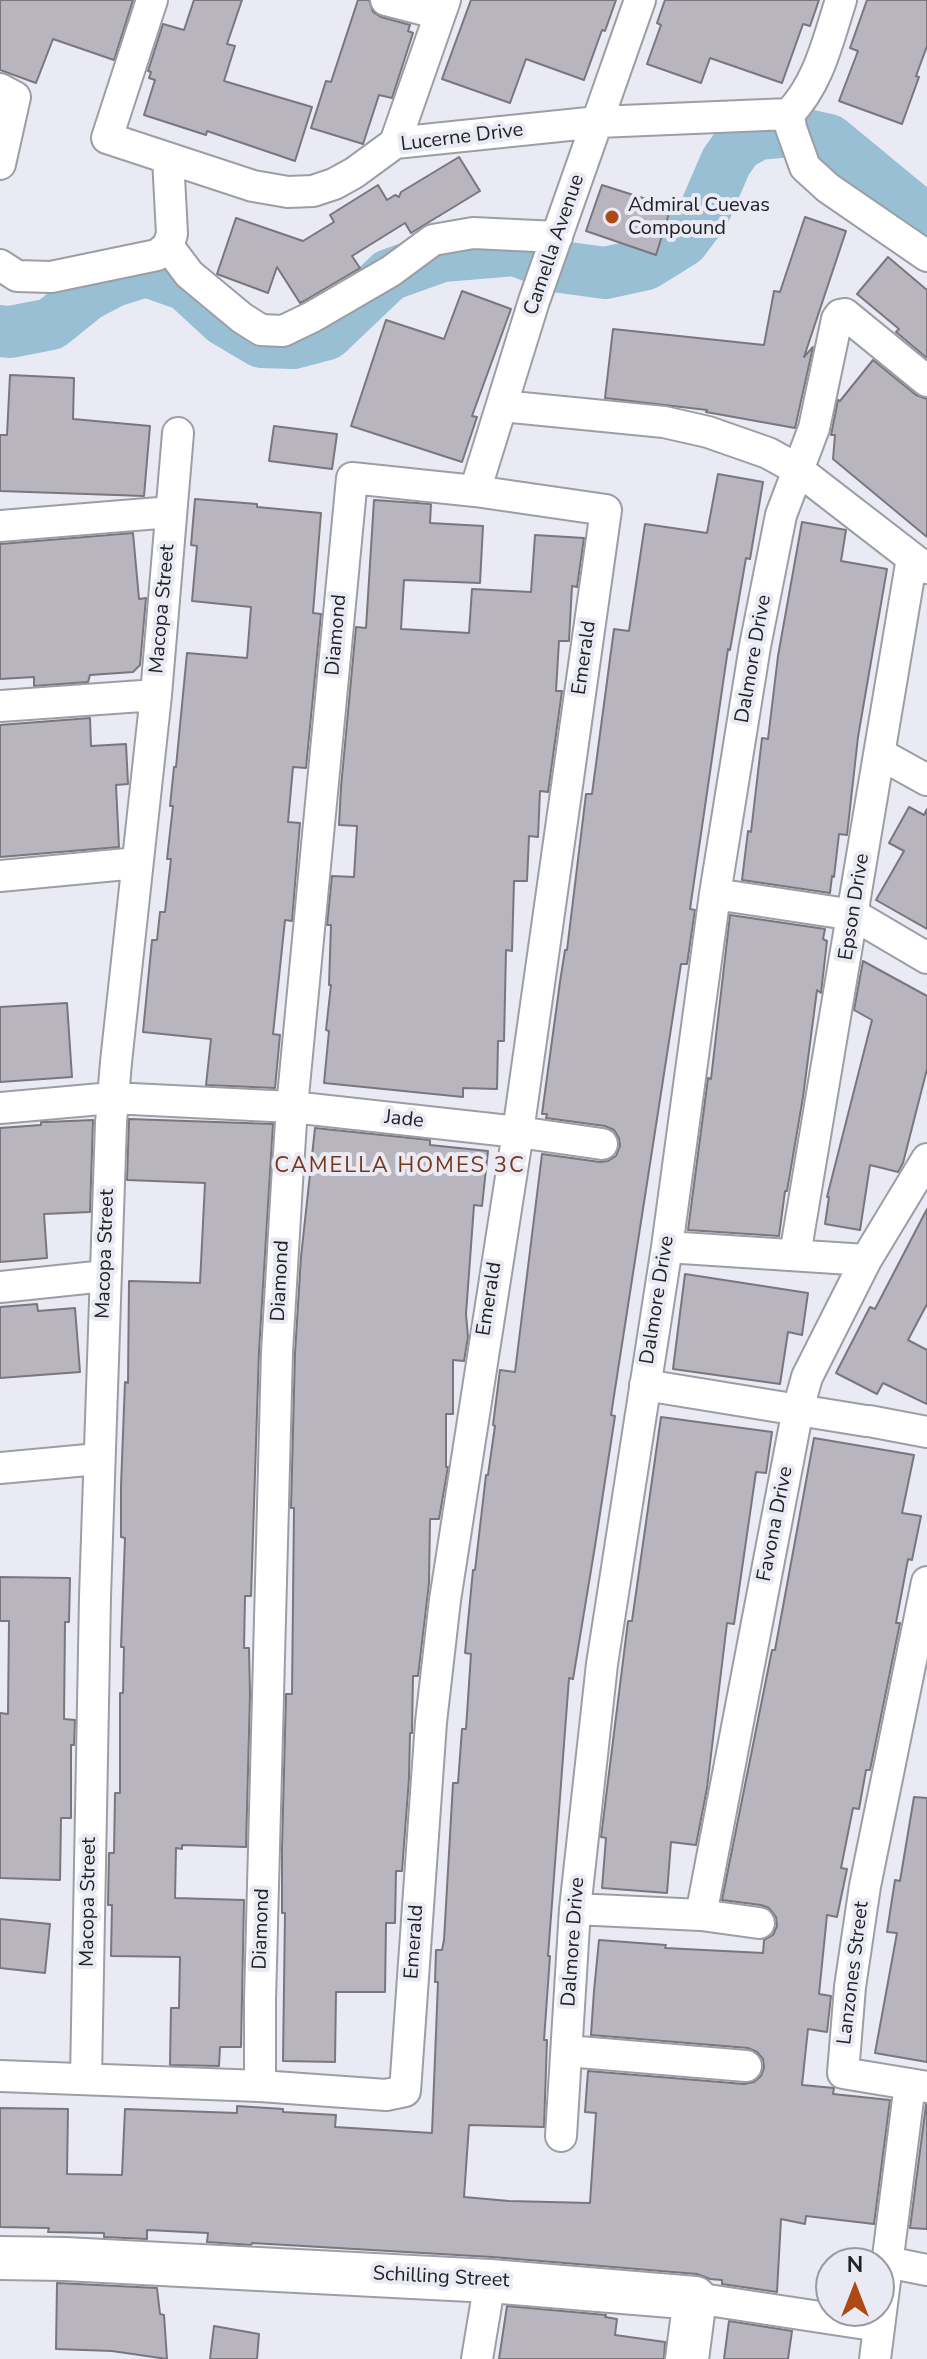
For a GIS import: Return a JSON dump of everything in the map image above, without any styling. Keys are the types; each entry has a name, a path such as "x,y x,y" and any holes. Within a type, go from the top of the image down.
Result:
{"street":[{"name":"Lucerne Drive","path":"152,0 107,138 253,186 288,192 313,191 354,173 395,143 598,122 790,121"},
{"path":"386,0 442,7 395,143"},
{"name":"Camella Avenue","path":"475,491 534,301 640,0"},
{"path":"841,0 822,60 790,121 805,167 828,188 927,256"},
{"path":"0,164 8,93"},
{"path":"0,265 17,276 51,277 157,255 168,246 172,234 168,158"},
{"path":"168,246 189,274 242,318 261,330 283,331 391,271 433,240 473,233 555,243"},
{"name":"Dalmore Drive","path":"561,2136 575,1909 602,1664 667,1247 715,894 757,631 781,515 814,428 840,315 845,314 927,381"},
{"path":"502,406 664,422 708,432 768,453 797,469 920,564"},
{"name":"Macopa Street","path":"86,2078 98,1459 112,1098 156,695 178,433"},
{"name":"Diamond","path":"260,2086 277,1352 292,1107 352,478 475,491"},
{"name":"Emerald","path":"260,2086 386,2095 405,2091 431,1722 445,1600 518,1132 606,510 475,491"},
{"path":"0,526 171,512"},
{"name":"Epson Drive","path":"795,1255 880,754 920,564"},
{"path":"0,706 156,695"},
{"path":"880,754 927,780"},
{"path":"0,876 137,863"},
{"path":"715,894 854,915 927,958"},
{"name":"Jade","path":"0,1108 112,1098 292,1107 602,1144"},
{"name":"Favona Drive","path":"701,1915 798,1409 807,1377 866,1260 927,1159"},
{"path":"667,1247 866,1260"},
{"path":"0,1287 105,1276"},
{"path":"645,1385 927,1432"},
{"path":"0,1468 98,1459"},
{"name":"Lanzones Street","path":"890,2247 919,2085 843,2073 850,1987 865,1886 927,1582"},
{"path":"575,1909 701,1915 759,1923"},
{"path":"567,2051 746,2066"},
{"path":"0,2076 260,2086"},
{"name":"Schilling Street","path":"0,2258 490,2281 695,2298 815,2316"},
{"path":"895,2264 927,2270"},
{"path":"477,2359 490,2281"},
{"path":"687,2359 695,2298"},
{"name":"Lanzones Street","path":"875,2359 879,2327"}],"building":[{"path":"0,0 133,0 114,60 53,39 36,83 0,70"},
{"path":"194,0 242,0 227,44 235,46 224,81 312,107 295,161 207,131 206,135 144,115 155,80 149,78 151,72 148,71 163,24 184,30"},
{"path":"358,0 369,0 373,12 410,25 408,31 413,33 392,98 379,95 363,144 311,128 326,81 331,82"},
{"path":"471,0 616,0 584,80 526,59 510,103 442,79"},
{"path":"665,0 819,0 810,26 803,24 782,83 710,58 701,83 647,64 661,25 657,23"},
{"path":"867,0 927,0 927,46 902,124 839,101 858,51 850,48"},
{"path":"459,157 480,191 411,233 405,223 352,256 360,268 300,303 277,267 268,293 217,274 236,218 303,241 334,222 330,215 378,185 387,200 395,195 399,197 401,192"},
{"path":"602,185 671,207 656,255 586,231"},
{"path":"805,217 846,231 804,357 813,347 795,428 707,410 605,398 613,329 764,345 774,291 780,292"},
{"path":"888,257 927,290 927,358 896,332 899,329 857,294"},
{"path":"462,291 511,309 472,416 477,417 462,462 351,426 386,320 444,339"},
{"path":"873,360 916,395 927,399 927,537 833,459 835,435 831,435 838,400"},
{"path":"10,375 74,378 73,419 150,426 144,496 0,491 0,435 7,435"},
{"path":"274,426 337,434 332,469 269,461"},
{"path":"718,474 763,482 750,559 746,558 728,649 690,909 695,910 687,964 681,964 611,1415 615,1416 595,1546 573,1679 569,1678 548,1956 544,2127 469,2125 464,2197 590,2203 596,2113 585,2112 588,2071 744,2084 754,2082 761,2076 763,2059 748,2048 591,2035 594,1991 599,1940 666,1945 665,1948 763,1953 764,1940 773,1935 777,1926 776,1917 769,1908 722,1900 772,1650 775,1650 814,1438 914,1455 902,1513 921,1516 912,1560 908,1559 896,1623 900,1623 870,1770 866,1770 859,1809 853,1808 841,1868 847,1869 837,1917 827,1915 819,1994 831,1996 827,2032 808,2029 802,2085 834,2088 833,2094 890,2100 874,2224 806,2216 805,2224 781,2219 777,2292 722,2284 722,2280 697,2274 492,2257 207,2242 208,2233 147,2230 147,2239 104,2237 104,2233 48,2232 49,2228 0,2227 0,2108 68,2109 67,2174 122,2175 125,2109 237,2113 237,2106 283,2109 283,2112 336,2115 335,2127 432,2133 438,1982 435,1982 436,1950 442,1950 444,1940 453,1783 458,1783 462,1729 466,1729 471,1654 465,1653 473,1570 495,1426 500,1370 515,1372 542,1154 600,1162 616,1156 620,1146 614,1130 605,1126 546,1118 547,1114 542,1114 567,950 586,794 592,794 614,629 629,631 645,524 707,533"},
{"path":"195,499 321,513 313,613 321,614 306,768 293,767 288,822 300,823 292,921 285,920 273,1034 280,1035 275,1088 206,1085 211,1039 143,1032 152,940 157,940 160,912 165,912 171,859 167,859 173,806 170,806 187,653 247,658 251,607 192,601 197,546 191,545"},
{"path":"374,500 431,504 430,523 483,526 480,583 404,580 401,629 469,633 472,589 531,592 535,535 584,538 577,587 572,586 569,641 559,641 556,691 562,691 548,792 540,791 538,837 529,836 527,881 514,881 512,951 506,950 504,1041 498,1041 497,1089 463,1088 463,1097 324,1083 331,985 331,925 327,925 332,876 354,877 357,826 339,825 341,787 356,627 366,628"},
{"path":"802,522 846,530 841,561 887,569 858,737 847,835 839,834 830,893 742,880 762,738 768,739 778,656"},
{"path":"133,533 139,599 146,598 140,665 133,672 90,675 88,682 34,686 34,677 0,679 0,544"},
{"path":"90,718 91,746 126,744 128,784 116,785 119,847 0,857 0,725"},
{"path":"909,807 924,815 927,809 927,929 876,900 904,851 889,843"},
{"path":"730,915 825,929 823,939 827,941 821,993 817,990 803,1097 779,1236 688,1230 708,1078 711,1079"},
{"path":"863,961 927,996 927,1069 898,1172 870,1165 860,1230 825,1224 827,1197 872,1020 854,1010"},
{"path":"67,1003 72,1077 0,1082 0,1007"},
{"path":"129,1119 273,1124 259,1351 251,1596 245,1596 244,1648 249,1648 250,1694 246,1847 182,1845 182,1849 176,1848 175,1898 244,1900 241,2047 220,2047 219,2066 170,2065 171,2008 179,2008 180,1957 111,1956 109,1853 114,1853 115,1793 120,1793 120,1693 123,1693 124,1647 121,1647 125,1538 121,1537 121,1486 125,1382 128,1383 129,1281 200,1283 205,1183 127,1180"},
{"path":"93,1120 90,1212 44,1214 47,1258 0,1262 0,1128 41,1125 41,1122"},
{"path":"315,1128 430,1140 430,1145 488,1151 482,1206 474,1205 466,1314 468,1337 464,1361 453,1360 453,1414 446,1414 448,1467 439,1519 430,1519 429,1583 418,1676 413,1676 402,1871 396,1871 395,1923 386,1923 385,1992 336,1992 335,2062 283,2061 285,1913 282,1913 282,1848 286,1694 292,1694 294,1508 291,1508 295,1353 301,1257"},
{"path":"927,1209 927,1304 908,1340 927,1350 927,1404 883,1383 877,1394 836,1373 870,1307 875,1309"},
{"path":"685,1274 808,1293 802,1335 788,1332 780,1384 673,1369"},
{"path":"37,1304 38,1311 75,1308 80,1372 0,1378 0,1307"},
{"path":"661,1417 772,1432 766,1473 756,1472 734,1624 727,1623 707,1788 696,1845 671,1842 667,1893 602,1888 606,1838 601,1837 628,1621 632,1621"},
{"path":"0,1577 70,1578 69,1622 65,1622 64,1719 75,1720 74,1745 71,1745 71,1818 61,1818 60,1880 0,1878 0,1713 8,1714 9,1621 0,1621"},
{"path":"914,1797 927,1798 927,2062 875,2053 897,1933 887,1932 895,1880 900,1881"},
{"path":"0,1919 50,1924 45,1973 0,1968"},
{"path":"926,2105 927,2229 910,2228"},
{"path":"57,2283 157,2288 160,2314 164,2315 167,2359 112,2351 56,2349"},
{"path":"507,2306 606,2315 617,2319 615,2335 665,2342 664,2359 499,2359"},
{"path":"729,2321 792,2331 788,2359 724,2359"},
{"path":"214,2326 259,2334 257,2359 210,2359"}],"waterway":[{"path":"0,331 51,324 87,295 114,281 146,271 186,285 224,320 261,342 293,343 327,334 389,275 442,256 515,250 561,267 605,273 646,264 683,241 704,213 726,162 738,145 758,134 790,131 829,140 927,221"}],"place":[{"name":"Admiral Cuevas Compound","path":"612,217"}],"district":[{"name":"CAMELLA HOMES 3C","path":"400,1167"}]}
